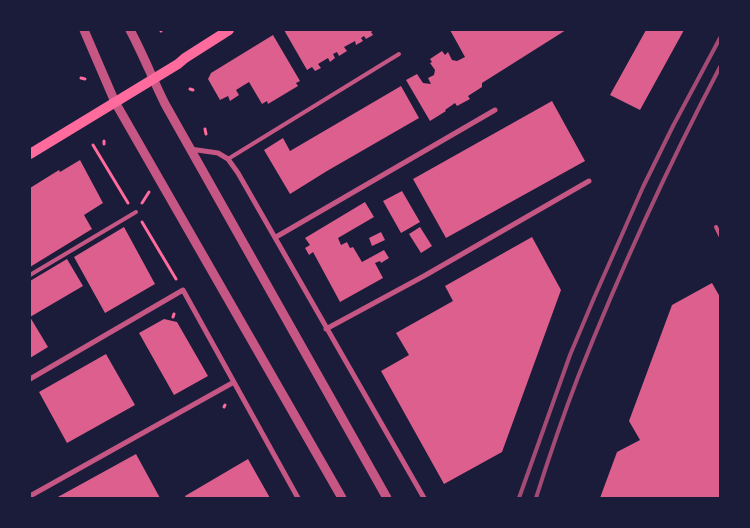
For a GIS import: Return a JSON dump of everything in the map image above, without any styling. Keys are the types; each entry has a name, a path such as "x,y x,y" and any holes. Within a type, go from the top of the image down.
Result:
{"main road":[{"path":"31,150 115,102 230,30"}],"street":[{"path":"84,30 115,102 342,498"},
{"path":"130,30 165,104 387,498"},
{"path":"276,237 495,110"},
{"path":"190,149 218,153 228,159 238,173 424,498"},
{"path":"326,329 424,276 590,181"},
{"path":"30,379 183,290 298,498"},
{"path":"30,496 234,382"}],"lane":[{"path":"228,159 398,54"},
{"path":"30,276 136,212"},
{"path":"716,227 720,235"}],"path":[{"path":"93,145 183,290"},
{"path":"136,212 159,178"}],"building":[{"path":"284,30 374,30 371,32 373,35 366,39 364,36 361,38 363,41 356,45 355,41 344,47 347,51 339,56 337,52 333,54 335,58 330,62 328,58 318,64 321,68 315,71 312,67 307,70"},
{"path":"450,30 566,30 482,83 482,87 468,96 470,99 457,106 455,103 430,121 406,80 417,74 423,83 431,84 428,78 434,75 435,70 430,63 432,62 430,59 442,51 445,55 448,52 452,60 457,61 465,57"},
{"path":"646,30 684,30 640,110 610,95"},
{"path":"273,35 300,81 296,83 298,86 268,104 267,101 262,104 249,82 236,90 239,95 230,101 228,96 220,100 208,79 211,73"},
{"path":"401,86 419,118 290,194 264,150 283,138 290,151"},
{"path":"552,101 585,161 446,238 413,179"},
{"path":"80,160 103,203 84,215 92,229 30,267 30,188 59,170 60,172"},
{"path":"402,191 420,222 401,233 383,201"},
{"path":"365,202 374,217 338,238 341,245 347,242 350,248 353,247 362,262 384,250 389,258 381,263 380,261 375,263 383,278 340,302 313,252 309,255 305,248 310,245 305,238"},
{"path":"124,227 155,284 105,313 74,257"},
{"path":"420,227 432,246 421,253 409,234"},
{"path":"381,232 385,240 372,246 369,238"},
{"path":"532,237 561,290 502,452 444,484 381,371 409,355 396,333 453,301 445,286"},
{"path":"67,259 83,286 30,317 30,281"},
{"path":"712,283 720,297 720,498 600,498 617,452 640,440 629,421 672,305"},
{"path":"30,317 48,347 30,358"},
{"path":"164,319 177,322 208,376 174,395 139,333"},
{"path":"106,354 135,405 67,443 39,392"},
{"path":"136,454 160,498 56,498"},
{"path":"248,459 270,498 186,498 185,496"}],"railway":[{"path":"519,498 570,355 594,298 643,187 720,38"},
{"path":"536,498 572,392 610,298 663,182 720,67"}]}
